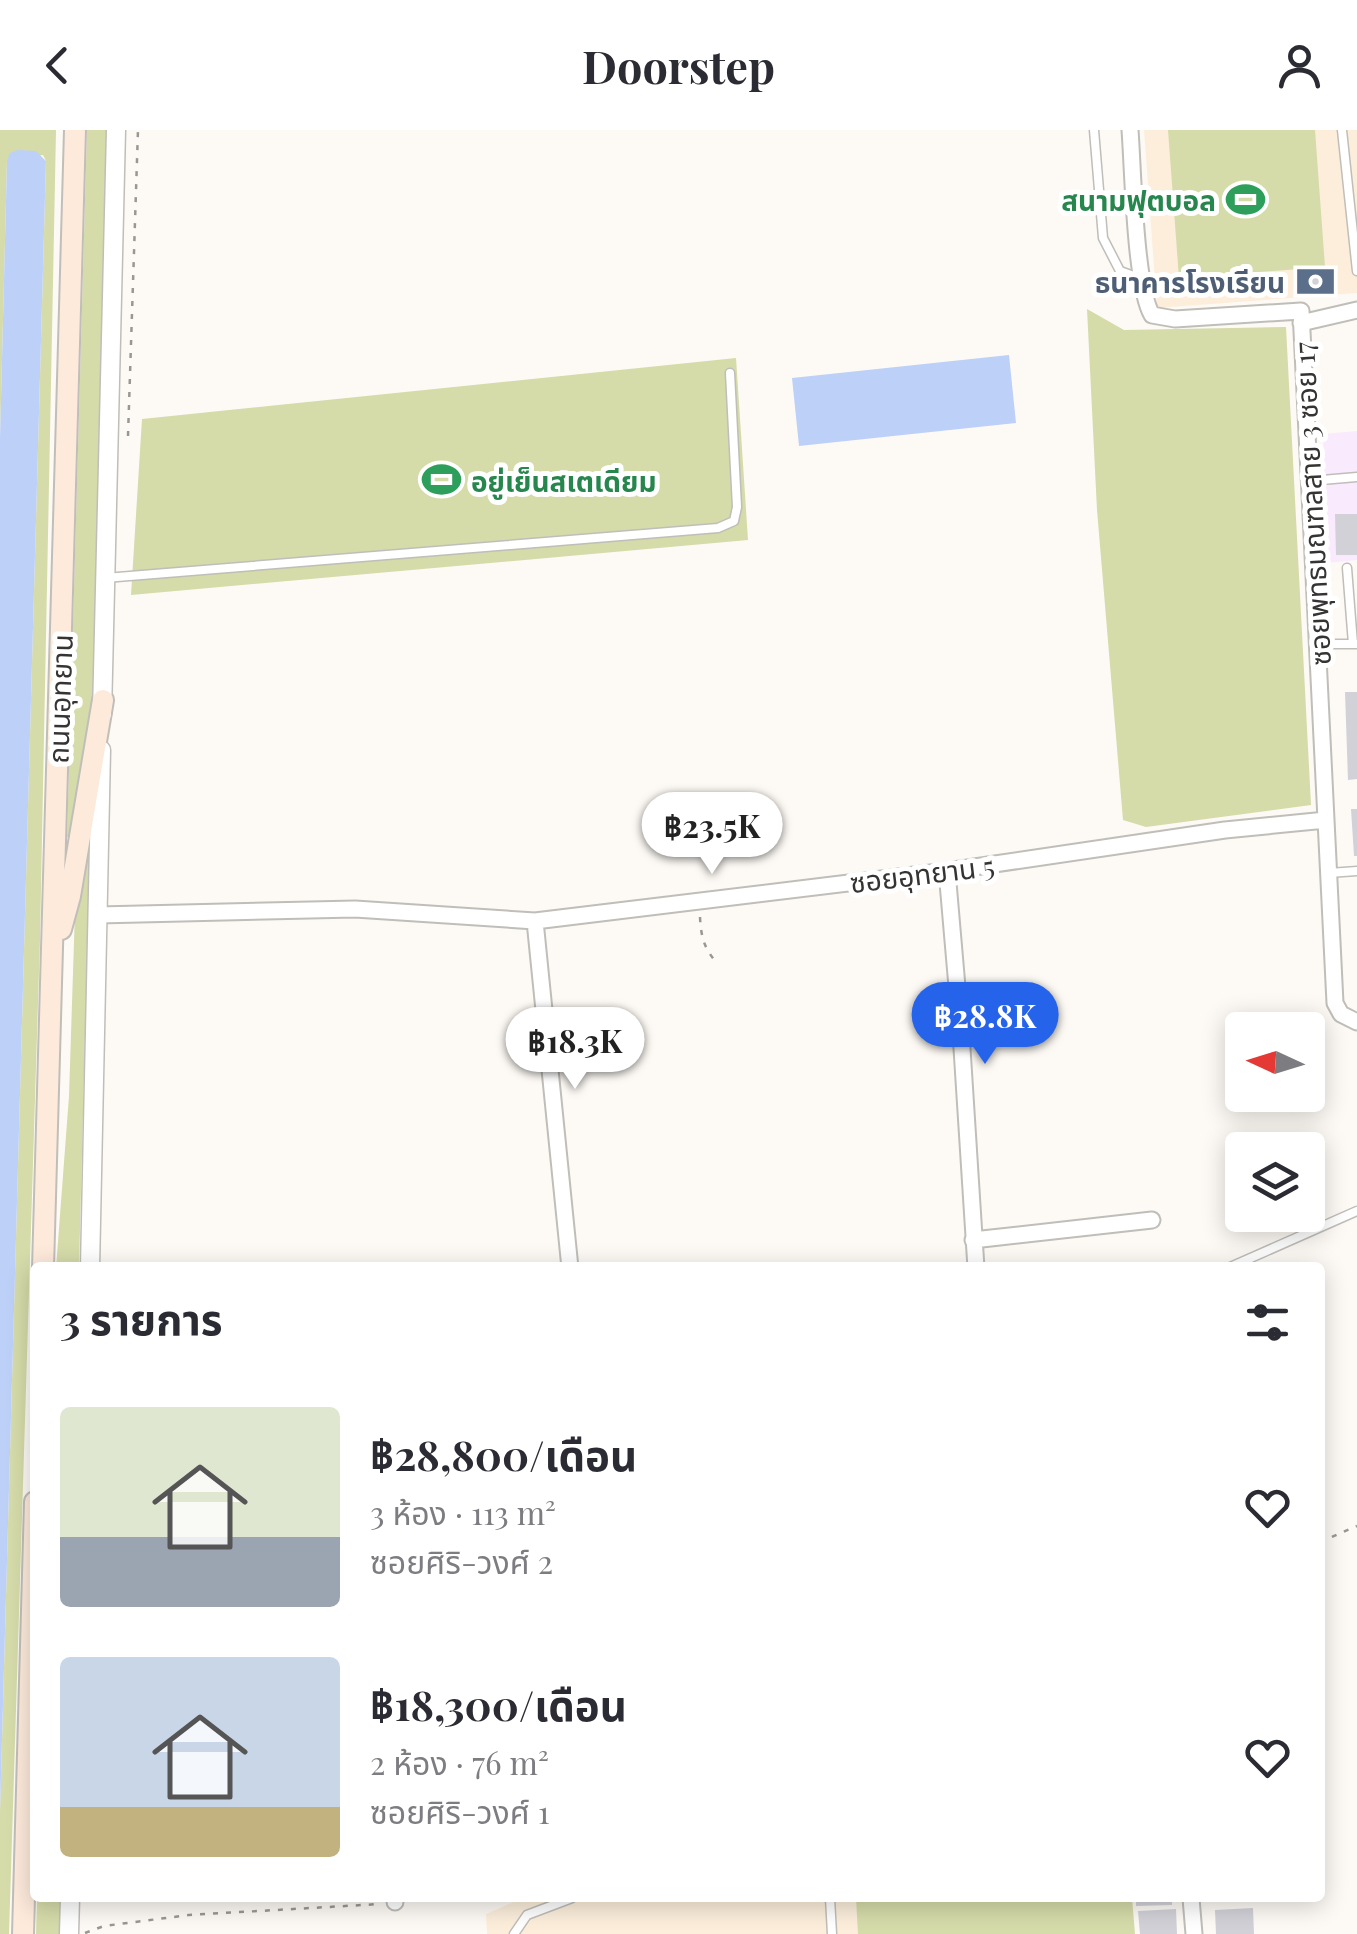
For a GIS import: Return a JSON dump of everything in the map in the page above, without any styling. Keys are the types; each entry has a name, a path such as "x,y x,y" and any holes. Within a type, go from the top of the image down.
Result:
{"main road":[{"name":"ถนนอุทยาน","path":"42,1262 74,130"},
{"path":"52,957 70,896 102,700"},
{"path":"23,1934 30,1682"}],"street":[{"name":"ถนนอุทยาน","path":"90,1262 116,130"},
{"name":"ซอยพุทธมณฑลสาย 3 ซอย 17","path":"1130,130 1142,279 1146,306 1152,315 1162,318 1300,312 1335,1003 1341,1014 1357,1022"},
{"path":"1301,323 1357,310"},
{"name":"ซอยอุทยาน 5","path":"98,915 356,909 516,922 947,871 1225,830 1326,820"},
{"path":"947,871 962,1034 975,1262"},
{"path":"535,920 569,1262"},
{"path":"973,1240 1152,1220"},
{"path":"68,1934 70,1902"},
{"path":"1192,1902 1194,1934"}],"lane":[{"path":"1094,130 1103,238 1120,270 1142,279"},
{"path":"1342,130 1357,270"},
{"path":"105,578 718,528 734,521 737,507 730,373"},
{"path":"1310,480 1357,477"},
{"path":"1319,644 1355,644 1348,568"},
{"path":"1329,872 1357,871"},
{"path":"1242,1262 1357,1211"},
{"path":"514,1934 527,1915 561,1902"},
{"path":"830,1902 832,1934"}],"path":[{"path":"698,901 702,938 708,954 718,964"},
{"path":"1325,1540 1357,1526"},
{"path":"84,1934 104,1926 189,1915 368,1902"}],"shaded area":[{"path":"1144,130 1357,130 1357,293 1157,308"},
{"path":"1357,431 1357,560 1327,563 1323,434"},
{"path":"514,1902 869,1902 871,1934 487,1934 486,1914"}],"green space":[{"path":"0,130 56,130 40,939 9,1934 0,1934 0,1812 46,161 43,155 7,161 0,438"},
{"path":"87,130 110,130 94,707 72,838 67,837"},
{"name":"สนามฟุตบอล","path":"1168,130 1315,130 1325,267 1179,278"},
{"path":"1087,309 1124,330 1286,327 1311,805 1146,827 1123,820 1097,510"},
{"name":"อยู่เย็นสเตเดียม","path":"736,358 748,540 131,595 142,419"},
{"path":"83,843 90,844 79,1262 56,1262 69,1096 75,911"},
{"path":"37,1902 60,1902 59,1934 36,1934"},
{"path":"856,1902 1132,1902 1135,1934 858,1934"}],"water":[{"path":"36,151 46,161 0,1812 0,438 7,161 10,153"},
{"path":"1009,355 1016,423 799,446 792,378"}],"building":[{"name":"ธนาคารโรงเรียน","path":"1329,268 1331,292 1300,294 1298,270"},
{"path":"1335,514 1357,514 1357,555 1336,555"},
{"path":"1345,692 1357,692 1357,779 1348,780"},
{"path":"1351,809 1357,809 1357,856 1354,856"},
{"path":"1136,1902 1172,1902 1172,1905 1136,1906"},
{"path":"1253,1908 1254,1934 1216,1934 1215,1910"},
{"path":"1176,1909 1177,1934 1140,1934 1138,1911"}],"place":[{"name":"สนามฟุตบอล","path":"1246,199"},
{"name":"ธนาคารโรงเรียน","path":"1315,281"},
{"name":"อยู่เย็นสเตเดียม","path":"441,480"}]}
